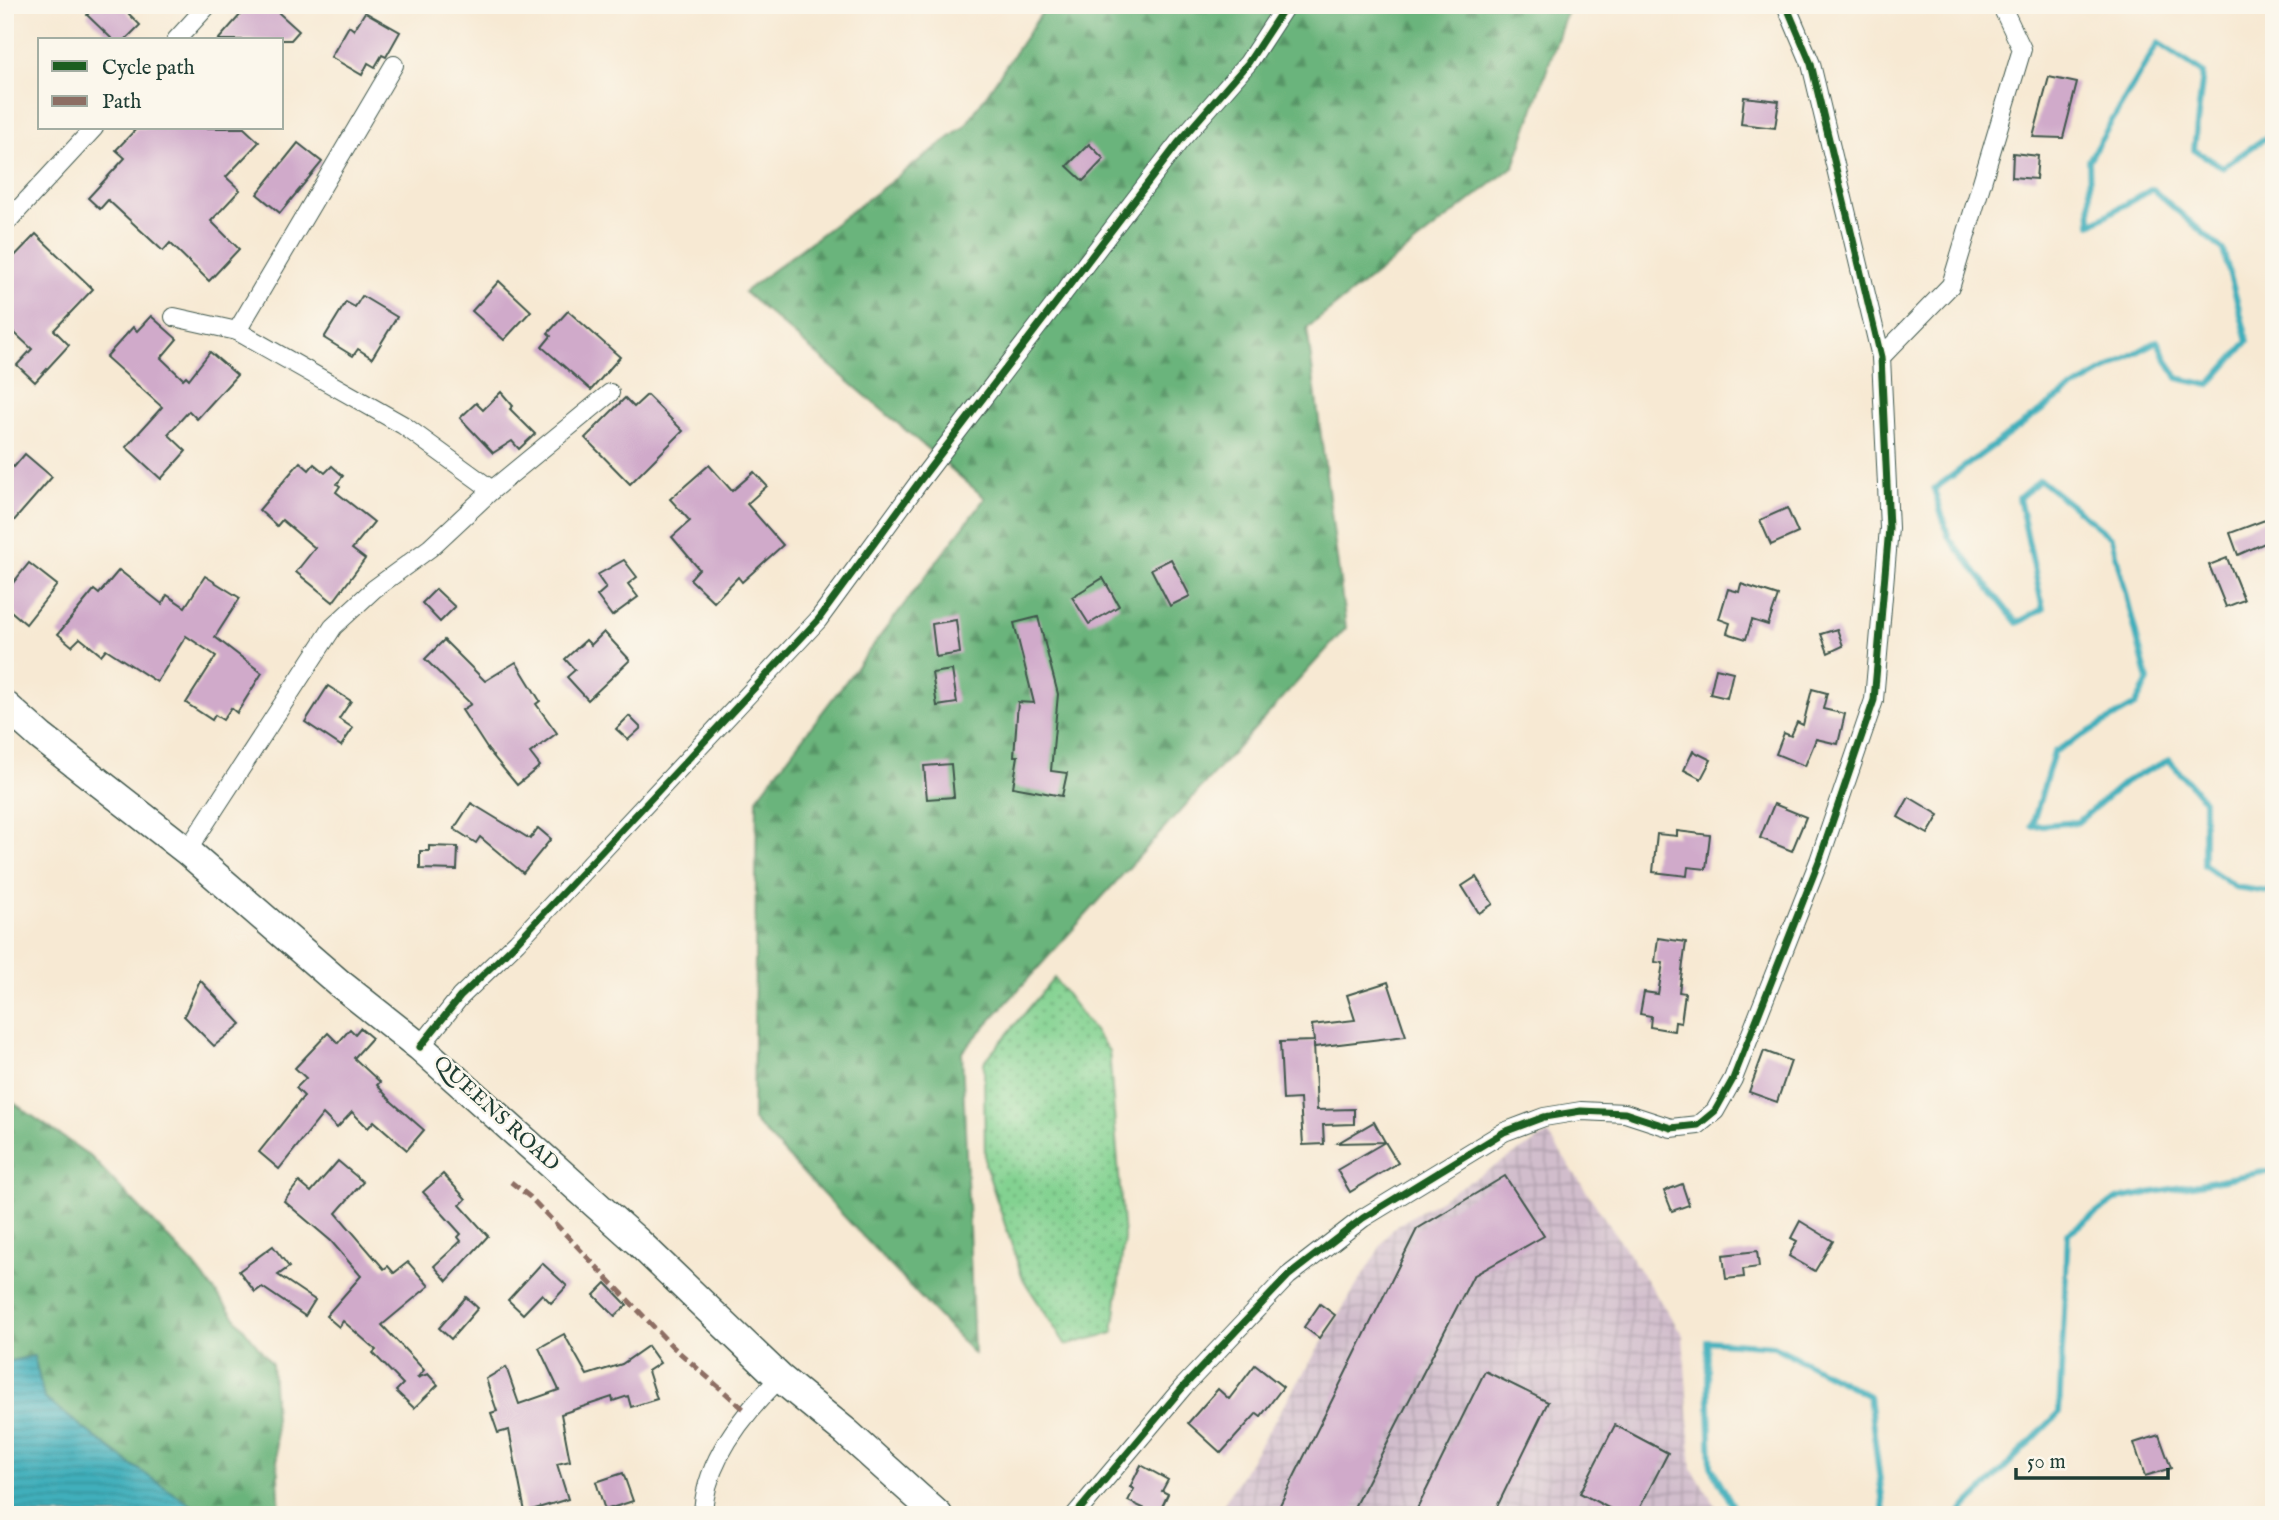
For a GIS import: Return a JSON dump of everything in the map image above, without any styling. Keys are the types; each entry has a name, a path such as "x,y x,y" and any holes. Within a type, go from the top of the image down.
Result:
{"highway":[{"name":"QUEENS ROAD","path":"5,705 41,737 187,851 339,983 420,1047 638,1242 780,1378 846,1432 938,1515"}],"street":[{"path":"178,38 208,5"},
{"path":"420,1047 460,997 517,942 818,620 926,472 1179,142 1248,63 1286,5"},
{"path":"1075,1515 1184,1387 1288,1276 1363,1219 1504,1132 1544,1117 1581,1111 1625,1113 1671,1128 1698,1125 1715,1111 1733,1079 1819,861 1874,699 1889,528 1881,357 1811,64 1786,5"},
{"path":"1881,357 1951,285 2022,49 2001,5"},
{"path":"237,331 394,65"},
{"path":"5,224 92,130"},
{"path":"174,317 237,331 403,425 492,490"},
{"path":"187,851 333,626 374,589 430,548 492,490 610,393"},
{"path":"703,1515 703,1499 712,1472 746,1411 780,1378"}],"shaded area":[{"path":"1548,1134 1683,1335 1692,1469 1722,1515 1217,1515 1391,1229"}],"green space":[{"path":"1047,5 1569,5 1514,166 1307,328 1346,628 962,1052 974,1354 753,1120 757,798 985,498 744,292 965,126"},
{"path":"1054,978 1109,1051 1124,1238 1113,1333 1066,1345 1023,1279 985,1164 984,1062"},
{"path":"5,1097 90,1156 193,1264 272,1364 280,1515 206,1515 129,1463 44,1398 34,1356 5,1362"}],"water":[{"path":"34,1356 44,1398 129,1463 206,1515 5,1515 5,1362"}],"building":[{"path":"96,5 120,5 140,25 127,38 111,38 87,15"},
{"path":"249,5 270,5 299,31 291,40 220,38"},
{"path":"365,12 400,32 386,57 382,55 375,67 368,63 362,75 331,57 349,26 354,30"},
{"path":"2049,77 2077,83 2063,138 2033,137"},
{"path":"1744,97 1779,101 1775,128 1741,124"},
{"path":"135,130 246,130 259,142 226,177 240,190 211,221 239,249 209,281 170,243 163,251 108,200 100,209 88,198 125,158 116,150"},
{"path":"298,143 322,162 280,213 257,194"},
{"path":"1089,144 1104,159 1083,181 1067,166"},
{"path":"2013,153 2038,156 2036,179 2012,177"},
{"path":"36,234 93,289 54,330 69,345 35,382 17,365 32,349 5,324 5,266"},
{"path":"499,281 531,311 504,340 472,311"},
{"path":"362,296 397,317 372,358 358,349 353,356 324,338 346,302 355,307"},
{"path":"568,311 620,357 591,390 542,347 551,336 548,333"},
{"path":"151,316 177,339 161,358 183,379 186,376 189,379 210,352 237,375 197,419 189,411 168,434 186,451 161,479 126,447 162,407 106,357 133,327 137,331"},
{"path":"501,392 513,406 510,409 535,434 519,449 512,441 493,453 460,418 476,403 483,410"},
{"path":"647,395 683,431 630,484 585,438 625,398 634,407"},
{"path":"25,454 52,477 5,531 5,460 14,467"},
{"path":"300,462 309,470 314,464 325,473 332,466 343,476 337,484 340,486 336,492 374,522 352,549 365,559 333,602 296,572 315,548 282,520 277,526 259,510"},
{"path":"709,465 732,491 754,472 767,486 747,504 783,545 742,582 738,577 714,602 690,579 699,569 672,537 690,521 670,499"},
{"path":"1787,508 1798,533 1771,545 1760,520"},
{"path":"2265,520 2274,539 2238,555 2230,533"},
{"path":"2227,558 2244,600 2226,607 2209,565"},
{"path":"1171,559 1190,596 1170,606 1151,569"},
{"path":"624,560 637,577 628,584 638,597 612,616 597,596 606,588 597,575"},
{"path":"29,563 57,585 26,624 5,606 5,593"},
{"path":"119,570 162,604 167,595 185,607 205,576 240,598 215,637 262,673 237,713 231,708 223,720 215,715 212,720 186,703 216,656 186,636 157,682 106,649 101,655 80,638 72,646 58,634 94,590 99,594"},
{"path":"1103,578 1119,606 1089,624 1072,597"},
{"path":"1741,584 1778,596 1768,625 1752,620 1746,639 1727,633 1730,623 1719,619 1728,589 1739,592"},
{"path":"436,589 455,607 440,622 422,603"},
{"path":"1038,617 1058,694 1051,771 1067,773 1062,796 1013,787 1018,756 1014,756 1018,702 1034,703 1014,623"},
{"path":"956,620 960,653 936,657 932,624"},
{"path":"1837,629 1843,646 1828,653 1821,634"},
{"path":"604,632 630,660 588,700 567,677 575,670 565,659 586,640 591,645"},
{"path":"444,640 485,681 516,662 540,701 536,704 557,733 530,753 540,766 517,785 488,750 462,710 471,704 425,659"},
{"path":"1716,668 1733,672 1727,698 1710,694"},
{"path":"952,670 957,703 937,706 932,673"},
{"path":"328,686 351,701 339,719 353,728 341,746 305,722"},
{"path":"1812,689 1827,693 1823,709 1845,714 1838,744 1816,739 1805,766 1776,754 1784,733 1791,736 1797,722 1803,725"},
{"path":"629,716 641,728 628,740 616,729"},
{"path":"1693,751 1711,760 1701,779 1684,770"},
{"path":"951,764 954,797 927,799 924,766"},
{"path":"1909,797 1939,815 1928,834 1898,817"},
{"path":"471,803 530,839 538,828 551,839 523,873 480,837 476,843 454,829"},
{"path":"1774,804 1806,817 1792,851 1760,838"},
{"path":"1677,831 1710,835 1706,869 1688,867 1687,876 1653,872 1657,834 1677,836"},
{"path":"429,846 458,847 457,870 420,869 420,851 429,851"},
{"path":"1476,877 1493,904 1479,913 1462,886"},
{"path":"1658,938 1686,942 1679,992 1685,993 1681,1023 1675,1022 1674,1031 1650,1027 1651,1016 1640,1014 1644,992 1658,994 1663,963 1655,962"},
{"path":"200,980 241,1024 214,1046 184,1016"},
{"path":"1388,982 1406,1036 1314,1047 1317,1110 1354,1109 1354,1124 1323,1125 1324,1144 1303,1145 1300,1099 1283,1100 1280,1042 1314,1041 1312,1025 1355,1020 1347,995"},
{"path":"360,1028 372,1038 354,1058 380,1082 377,1085 392,1102 424,1130 407,1150 374,1121 368,1128 352,1112 337,1128 323,1114 279,1169 259,1152 304,1096 296,1088 306,1078 295,1068 328,1033 338,1043 350,1029 355,1034"},
{"path":"1764,1051 1791,1061 1777,1102 1749,1092"},
{"path":"1374,1122 1385,1142 1338,1143"},
{"path":"1385,1142 1398,1163 1350,1192 1337,1170"},
{"path":"338,1161 363,1182 336,1213 384,1269 388,1266 394,1273 408,1262 429,1286 382,1325 424,1370 417,1378 428,1374 438,1385 414,1408 396,1391 403,1384 373,1353 376,1350 343,1321 339,1327 326,1316 361,1276 331,1241 284,1201 299,1182 311,1192"},
{"path":"443,1174 466,1199 460,1205 488,1236 447,1281 434,1266 461,1241 458,1237 461,1234 423,1192"},
{"path":"1505,1176 1544,1236 1473,1276 1350,1515 1275,1515 1417,1229"},
{"path":"1682,1184 1689,1205 1672,1211 1664,1191"},
{"path":"1800,1221 1833,1241 1815,1271 1789,1256 1797,1241 1791,1238"},
{"path":"273,1246 289,1267 278,1275 315,1300 305,1316 262,1287 255,1292 239,1271"},
{"path":"1757,1251 1759,1267 1743,1269 1744,1277 1726,1279 1723,1255"},
{"path":"542,1263 567,1286 551,1303 542,1294 523,1314 508,1300"},
{"path":"606,1283 627,1305 615,1316 594,1295"},
{"path":"466,1297 478,1308 451,1339 439,1328"},
{"path":"1320,1304 1335,1315 1319,1338 1304,1327"},
{"path":"564,1334 587,1375 622,1364 648,1346 660,1363 648,1371 657,1399 631,1407 628,1396 613,1401 612,1397 561,1414 570,1461 557,1464 568,1499 525,1512 509,1430 498,1433 491,1413 497,1411 486,1379 506,1367 519,1404 559,1390 539,1348"},
{"path":"1255,1365 1283,1387 1261,1416 1257,1413 1221,1453 1188,1423 1218,1389 1229,1399"},
{"path":"1485,1371 1548,1402 1493,1515 1414,1515"},
{"path":"1615,1425 1668,1453 1636,1515 1622,1515 1580,1493"},
{"path":"2159,1435 2171,1468 2145,1476 2134,1443"},
{"path":"1141,1465 1168,1480 1162,1491 1168,1494 1158,1515 1128,1501 1134,1489 1130,1487"},
{"path":"623,1473 633,1501 605,1510 596,1482"}],"waterway":[{"path":"2146,5 2152,8 2171,5"},
{"path":"2255,5 2274,14"},
{"path":"2274,132 2223,167 2194,150 2203,73 2158,43 2089,160 2091,224 2152,189 2223,250 2248,341 2209,385 2177,378 2157,341 2065,393 1934,489 1949,538 2017,623 2043,609 2019,498 2040,480 2112,538 2148,681 2135,705 2054,752 2032,826 2078,822 2126,781 2169,760 2204,800 2204,865 2235,887 2274,893"},
{"path":"1958,1515 2059,1413 2068,1233 2117,1199 2274,1170"},
{"path":"1738,1515 1711,1466 1707,1341 1774,1346 1869,1396 1884,1512 1893,1515"}],"marked path":[{"path":"511,1182 530,1197 672,1346 746,1411"}],"cycle path":[{"path":"420,1047 460,997 517,942 818,620 919,482 1179,142 1248,63 1286,5"},
{"path":"1075,1515 1184,1386 1288,1276 1363,1218 1504,1132 1544,1117 1581,1111 1625,1113 1671,1128 1698,1125 1715,1111 1733,1079 1819,861 1874,700 1889,528 1881,357 1811,64 1786,5"}]}
